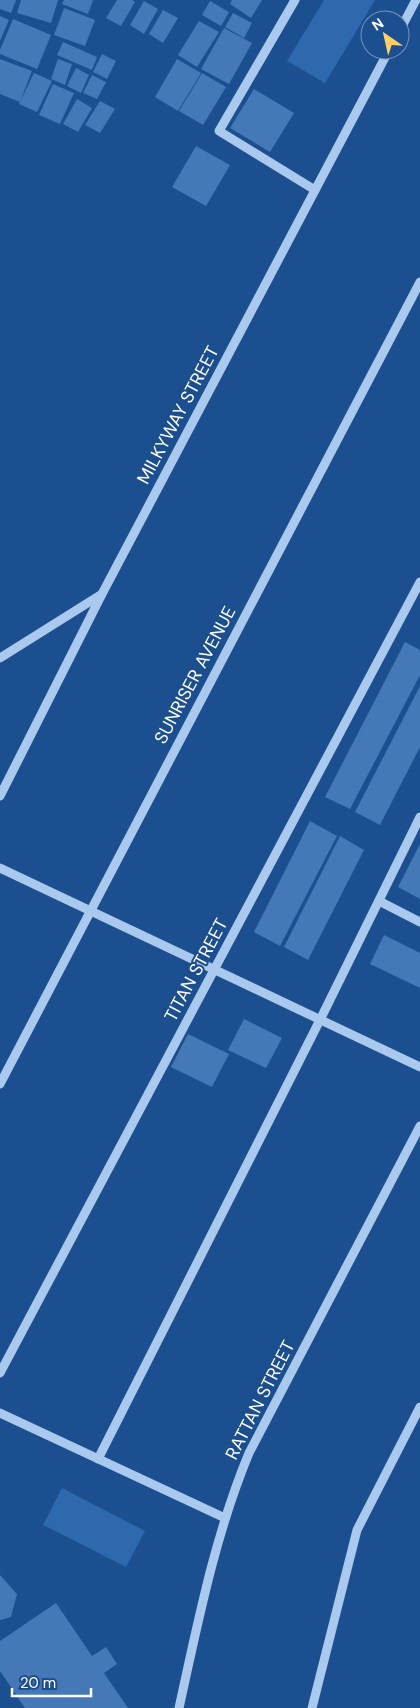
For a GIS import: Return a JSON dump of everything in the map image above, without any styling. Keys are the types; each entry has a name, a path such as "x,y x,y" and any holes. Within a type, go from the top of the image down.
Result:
{"street":[{"path":"295,0 219,131 315,190"},
{"name":"MILKYWAY STREET","path":"0,796 102,594 384,60"},
{"name":"SUNRISER AVENUE","path":"0,1084 420,282"},
{"name":"TITAN STREET","path":"0,1373 420,582"},
{"path":"0,658 102,594"},
{"path":"98,1459 420,818"},
{"path":"0,868 420,1067"},
{"path":"379,901 420,922"},
{"name":"RATTAN STREET","path":"179,1708 209,1575 234,1489 249,1453 420,1126"},
{"path":"312,1708 357,1530 420,1407"},
{"path":"0,1413 225,1518"}],"shaded area":[{"path":"324,0 375,0 369,10 360,10 360,25 325,83 287,61"},
{"path":"62,1488 145,1531 126,1567 43,1525"}],"building":[{"path":"0,0 16,0 11,13 0,9"},
{"path":"21,0 58,0 51,23 17,13"},
{"path":"64,0 93,0 88,14 62,4"},
{"path":"117,0 132,0 135,2 121,26 106,18"},
{"path":"232,0 262,0 251,18 230,4"},
{"path":"144,1 158,9 144,34 130,25"},
{"path":"210,1 229,12 221,26 202,15"},
{"path":"64,8 95,20 85,46 54,35"},
{"path":"163,10 178,18 163,43 149,34"},
{"path":"233,13 252,23 244,38 225,27"},
{"path":"0,16 9,20 0,41"},
{"path":"13,19 51,35 37,69 0,54"},
{"path":"199,21 219,32 197,67 178,55"},
{"path":"224,28 252,43 229,84 201,69"},
{"path":"63,42 97,57 92,70 57,55"},
{"path":"102,54 116,61 107,79 93,72"},
{"path":"0,59 32,71 20,102 0,94"},
{"path":"58,59 72,64 65,85 51,79"},
{"path":"177,59 201,73 178,111 155,97"},
{"path":"76,68 89,75 81,93 67,86"},
{"path":"34,73 52,81 37,112 19,104"},
{"path":"202,73 226,87 203,125 179,111"},
{"path":"92,75 106,82 97,99 83,93"},
{"path":"53,84 74,93 60,124 39,115"},
{"path":"254,89 294,113 270,152 230,128"},
{"path":"77,99 92,108 78,132 63,124"},
{"path":"100,101 115,109 100,133 85,125"},
{"path":"196,146 230,165 206,206 172,187"},
{"path":"405,642 420,650 420,675 350,809 325,797"},
{"path":"420,686 420,747 380,825 355,812"},
{"path":"310,821 337,836 280,946 254,932"},
{"path":"340,836 364,850 308,960 284,947"},
{"path":"420,844 420,899 398,887"},
{"path":"384,935 420,953 420,988 370,964"},
{"path":"244,1019 282,1038 266,1068 228,1050"},
{"path":"188,1034 229,1054 212,1087 171,1067"},
{"path":"0,1575 17,1594 11,1617 0,1620"},
{"path":"56,1603 92,1656 106,1647 117,1664 104,1673 128,1708 25,1708 0,1671 0,1641"}]}
